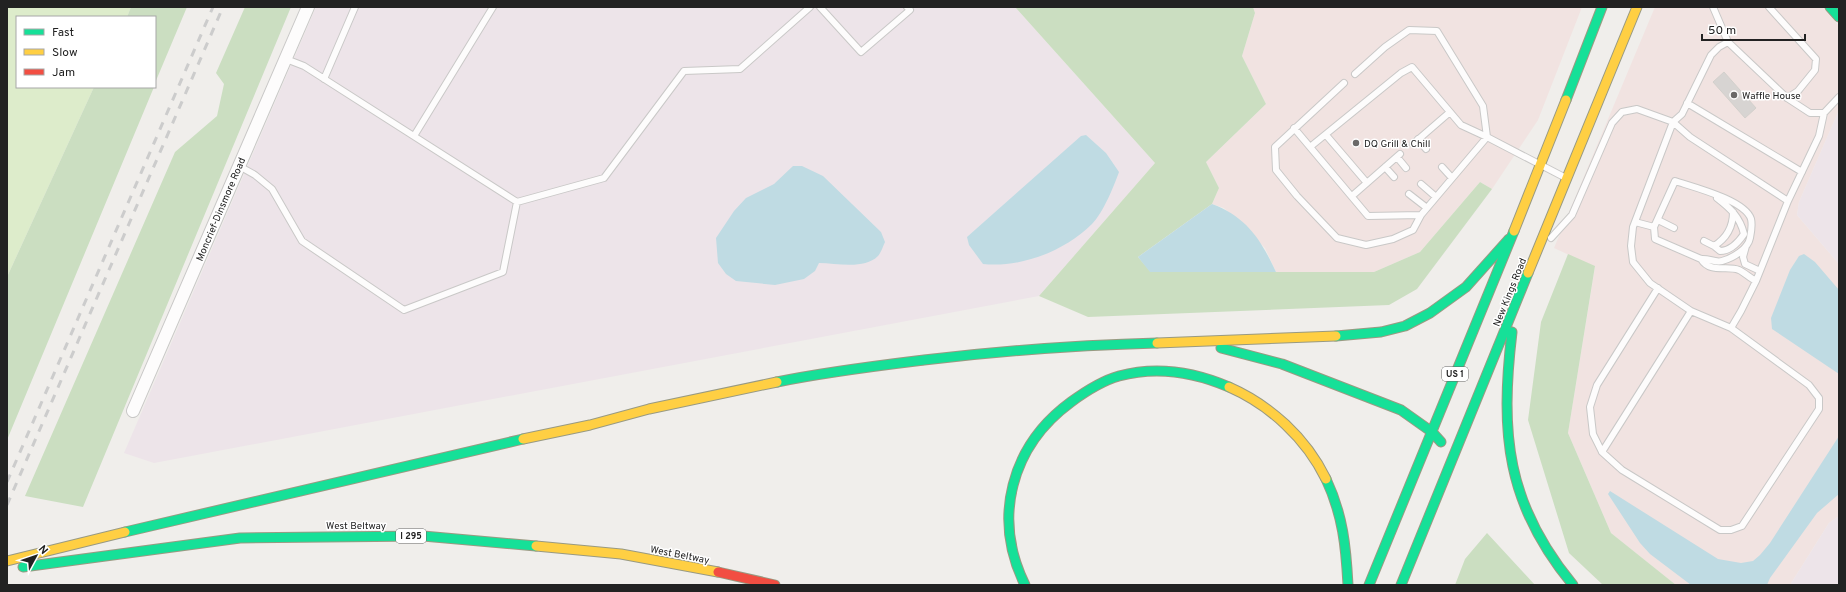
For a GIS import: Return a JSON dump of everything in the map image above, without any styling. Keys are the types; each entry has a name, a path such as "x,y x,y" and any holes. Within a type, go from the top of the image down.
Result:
{"main road":[{"name":"New Kings Road","path":"1369,585 1432,432 1602,7"},
{"name":"New Kings Road","path":"1401,585 1637,7"},
{"path":"1830,7 1839,17"},
{"path":"7,561 51,549 469,451 590,425 649,409 808,376 875,366 992,352 1112,344 1200,342 1350,335 1381,332 1405,326 1430,313 1466,287 1509,239"},
{"path":"1517,301 1507,368 1509,452 1526,510 1533,527 1552,559 1572,585"},
{"path":"1200,342 1282,364 1401,410 1432,432 1454,456"},
{"path":"1025,585 1012,551 1009,530 1009,501 1018,466 1033,437 1042,425 1072,399 1096,384 1129,373 1160,370 1182,371 1204,376 1230,386 1252,398 1278,417 1297,435 1313,457 1327,483 1341,518 1346,548 1348,585"},
{"name":"West Beltway","path":"7,568 45,565 148,549 240,538 423,536 621,554 704,569 775,585"}],"street":[{"name":"Moncrief-Dinsmore Road","path":"133,411 308,7"}],"lane":[{"path":"324,79 354,7"},
{"path":"414,136 493,7"},
{"path":"286,59 304,66 517,202 604,178 684,71 740,69 810,7"},
{"path":"820,7 861,52 910,10 907,7"},
{"path":"1713,7 1728,42 1787,98 1810,113 1824,113"},
{"path":"1770,7 1816,59 1815,70 1798,91 1787,98"},
{"path":"1344,83 1275,147 1276,170 1297,196 1337,238 1366,245 1393,239 1413,230 1421,214 1487,136 1483,106 1437,31 1409,30 1385,47 1355,74"},
{"path":"1658,288 1598,385 1590,407 1593,434 1602,452 1622,470 1720,530 1732,530 1742,526 1818,409 1819,398 1809,385 1731,328 1691,311 1658,288 1650,283 1633,262 1631,246 1635,222 1673,122 1682,114 1711,55 1719,47 1728,42"},
{"path":"1310,148 1401,73 1412,67 1460,125 1487,136 1567,178"},
{"path":"1731,328 1756,281 1788,201 1819,136 1824,113 1839,97"},
{"path":"1687,103 1802,172"},
{"path":"1538,248 1555,234 1572,215 1612,123 1622,112 1637,108 1673,122 1690,137 1788,201"},
{"path":"1413,144 1450,112"},
{"path":"1294,128 1368,216 1421,214"},
{"path":"1326,134 1367,183"},
{"path":"1418,139 1426,149"},
{"path":"1352,196 1399,156 1406,168"},
{"path":"239,166 255,175 272,189 302,241 404,310 502,272 517,202"},
{"path":"1385,167 1394,177"},
{"path":"1442,167 1452,178"},
{"path":"1746,246 1736,254 1722,261 1716,261 1707,258 1701,259 1655,239 1654,227 1675,181 1712,193 1733,202 1744,210 1751,219 1750,239 1743,257 1745,264 1760,271"},
{"path":"1421,184 1436,197"},
{"path":"1704,241 1720,251 1726,251 1738,242 1744,234 1741,223 1733,212 1712,193"},
{"path":"1409,194 1427,208"},
{"path":"1714,246 1728,233 1733,222 1733,212"},
{"path":"1658,220 1674,228"},
{"path":"1635,222 1654,227"},
{"path":"1701,259 1704,264 1718,270 1739,270 1756,281"},
{"path":"1602,452 1691,311"}],"shaded area":[{"path":"316,7 1015,7 1155,163 1039,296 154,463 124,453"},
{"path":"1253,7 1582,7 1538,120 1492,189 1480,182 1420,252 1374,272 1276,272 1265,248 1224,208 1212,204 1219,188 1206,162 1266,104 1242,56 1255,13"},
{"path":"1655,7 1822,7 1839,26 1839,110 1799,202 1797,215 1839,264 1839,516 1829,523 1790,585 1676,585 1611,533 1568,433 1595,267 1554,248"},
{"path":"1839,110 1839,264 1797,215 1799,202"},
{"path":"1839,516 1839,585 1790,585 1829,523"}],"green space":[{"path":"7,7 131,7 127,16 16,16 16,88 94,88 7,277"},
{"path":"131,7 187,7 156,81 156,16 127,16"},
{"path":"245,7 291,7 83,507 25,496 175,152 217,116 224,84 216,73"},
{"path":"1015,7 1253,7 1255,13 1242,56 1266,104 1206,162 1219,188 1212,204 1138,257 1151,272 1374,272 1420,252 1480,182 1492,189 1417,289 1389,305 1088,317 1039,296 1155,163"},
{"path":"94,88 154,88 7,440 7,277"},
{"path":"1568,254 1595,266 1568,433 1611,533 1676,585 1603,585 1569,553 1528,420 1541,322"},
{"path":"1487,533 1535,585 1455,585 1465,559"}],"water":[{"path":"1086,135 1106,153 1119,172 1108,199 1096,219 1081,234 1056,250 1042,256 1012,263 997,265 983,264 969,245 967,237 1081,136"},
{"path":"793,166 802,166 823,176 881,232 885,242 881,251 878,256 865,263 850,265 819,263 815,271 804,279 775,285 736,281 726,274 718,263 716,238 734,211 746,198 774,184"},
{"path":"1212,204 1235,216 1252,231 1265,250 1276,272 1150,272 1138,257"},
{"path":"1804,254 1815,262 1839,290 1839,374 1772,329 1771,318 1790,270 1799,256"},
{"path":"1839,436 1839,494 1817,513 1770,578 1767,585 1691,585 1650,554 1640,543 1608,494 1610,491 1718,559 1741,563 1753,561 1770,543"}],"building":[{"name":"Waffle House","path":"1724,72 1756,108 1745,118 1713,82"}],"railway":[{"path":"7,482 213,7"},
{"path":"7,505 223,7"}],"traffic: fast":[{"path":"1566,100 1602,7"},
{"path":"1830,7 1839,17"},
{"path":"1369,585 1514,231"},
{"path":"1336,336 1381,332 1405,326 1430,313 1466,287 1509,239"},
{"path":"1401,585 1528,273"},
{"path":"1512,332 1508,369 1507,403 1508,435 1513,466 1521,496 1534,526 1551,555 1573,585"},
{"path":"777,382 813,375 906,362 1011,351 1157,343"},
{"path":"1221,348 1282,364 1401,410 1432,432 1441,442"},
{"path":"1025,585 1015,560 1010,534 1009,509 1013,485 1021,462 1034,440 1050,420 1071,402 1094,387 1112,378 1133,373 1161,371 1189,374 1229,387"},
{"path":"125,532 523,439"},
{"path":"1326,479 1332,492 1343,531 1348,585"},
{"path":"23,567 240,538 423,536 536,546"}],"traffic: slow":[{"path":"1528,273 1637,7"},
{"path":"1514,231 1566,100"},
{"path":"1157,343 1336,336"},
{"path":"523,439 590,425 649,409 777,382"},
{"path":"1229,387 1259,403 1285,424 1308,450 1326,479"},
{"path":"7,561 125,532"},
{"path":"536,546 621,554 718,572"}],"traffic: jam":[{"path":"718,572 775,585"}],"place":[{"name":"Waffle House","path":"1734,95"},
{"name":"DQ Grill & Chill","path":"1356,143"}]}
